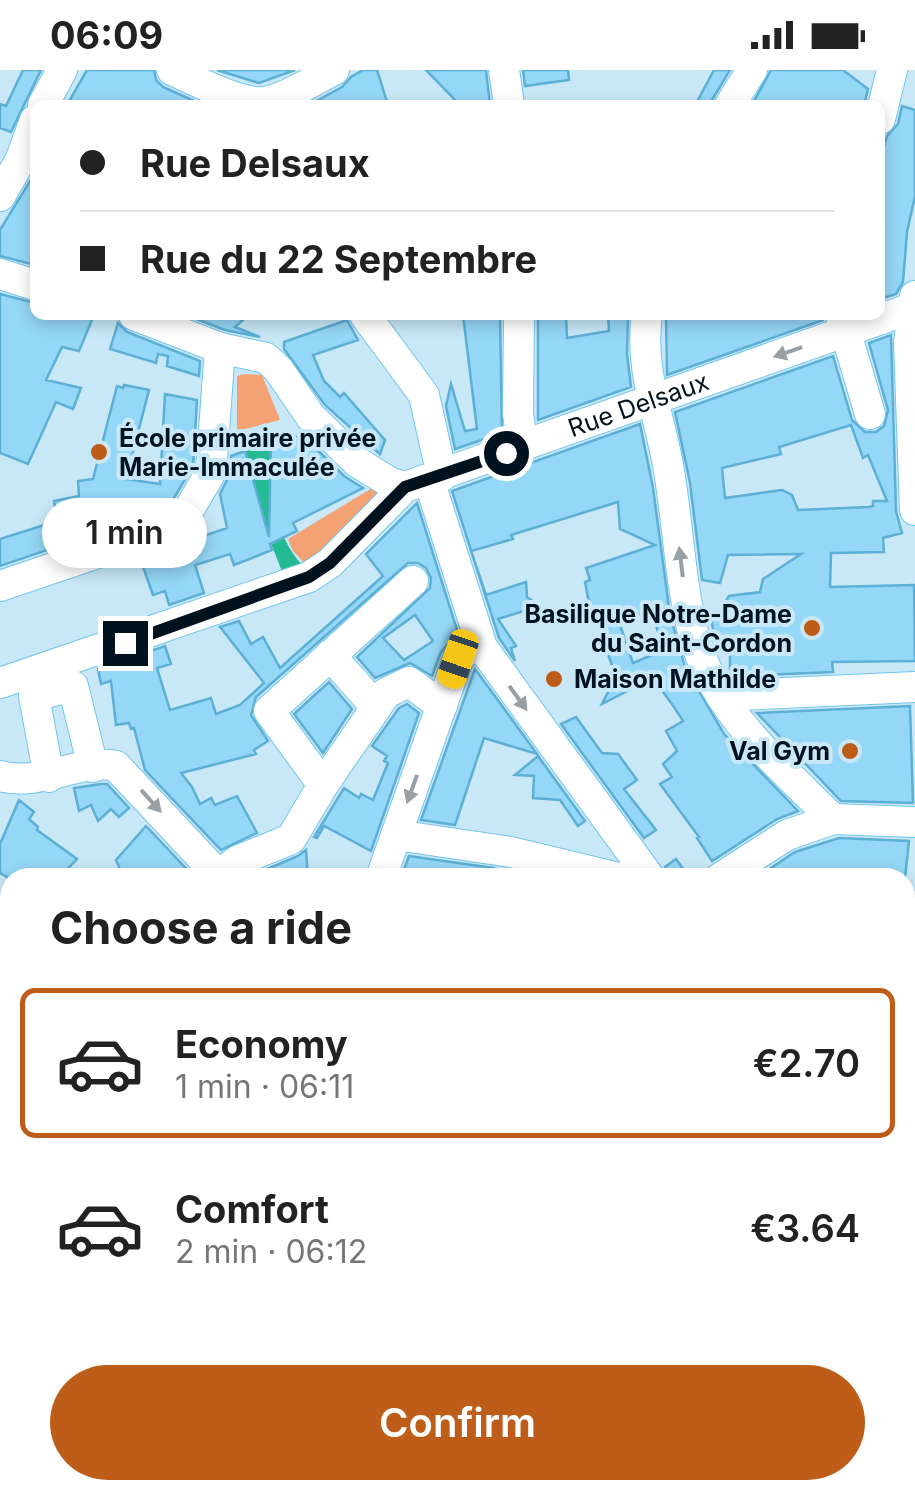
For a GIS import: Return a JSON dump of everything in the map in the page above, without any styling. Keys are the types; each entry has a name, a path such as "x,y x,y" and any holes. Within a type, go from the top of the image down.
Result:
{"street":[{"path":"46,100 62,70"},
{"path":"172,70 244,100"},
{"path":"271,100 334,70"},
{"path":"504,70 508,100"},
{"path":"733,100 752,70"},
{"path":"885,100 892,70"},
{"path":"900,70 915,76"},
{"path":"0,196 12,148 30,126"},
{"path":"0,274 30,283"},
{"path":"914,304 910,344 915,510"},
{"name":"Rue Delsaux","path":"885,312 914,304"},
{"path":"147,320 220,348 271,362 320,426 369,471 425,481"},
{"path":"369,320 424,394 431,569 486,654 643,868"},
{"path":"520,320 518,414 523,447"},
{"path":"647,320 645,358 669,468 693,634 720,696 749,736 832,819"},
{"path":"842,324 870,414"},
{"name":"Rue Delsaux","path":"425,481 653,399 842,324"},
{"path":"0,586 168,530 182,520 206,483 213,464 220,348"},
{"path":"0,683 309,577 425,481"},
{"path":"322,785 269,710 431,569"},
{"path":"384,868 458,659 478,638"},
{"path":"330,654 376,706"},
{"path":"229,868 291,839 322,785 386,693 409,682 442,706"},
{"path":"50,776 34,696 73,686 93,767"},
{"path":"720,696 915,686"},
{"path":"0,776 24,781 93,767 111,765 121,769 213,868"},
{"path":"736,868 787,835 832,819 915,822"},
{"path":"396,835 511,852 577,868"}],"shaded area":[{"path":"262,375 280,420 237,431 237,376"},
{"path":"271,443 271,476 279,525 304,567 285,579 255,503 245,451"},
{"path":"377,485 394,492 310,569 293,551 288,539"}],"building":[{"path":"23,70 41,70 11,132 0,128 0,104 6,106"},
{"path":"87,70 154,70 163,87 192,100 70,100"},
{"path":"217,70 295,70 259,83"},
{"path":"363,70 377,70 386,100 318,100 342,87"},
{"path":"426,70 486,70 489,100 455,100"},
{"path":"523,70 568,70 569,80 525,86"},
{"path":"714,70 730,70 712,100 698,100"},
{"path":"771,70 843,70 868,89 865,100 755,100"},
{"path":"902,106 915,110 915,196 903,282 896,294 885,297 885,143 898,124"},
{"path":"30,181 30,264 0,256 0,230"},
{"path":"0,294 30,302 30,320 92,320 79,351 62,347 46,380 81,388 73,409 56,402 28,464 0,453"},
{"path":"199,320 243,320 235,327 260,337"},
{"path":"347,320 358,340 313,355 324,381 340,397 344,393 385,440 380,454 325,405 284,349 284,342"},
{"path":"464,320 500,320 502,433 455,449 446,406 451,384 465,431 477,429"},
{"path":"538,320 566,320 567,338 609,331 608,320 628,320 631,387 538,420"},
{"path":"666,320 823,320 667,375"},
{"path":"118,323 127,332 200,361 199,376 167,366 168,356 158,354 156,363 110,349"},
{"path":"891,335 896,511 902,533 883,538 884,552 831,553 830,587 914,585 915,661 832,662 833,672 738,676 730,670 730,655 716,643 710,614 719,613 729,596 760,592 763,579 801,554 728,555 720,583 702,580 690,483 675,412 833,356 852,420 865,432 876,432 884,426 888,410 869,343","holes":["851,425 863,458 868,455 887,501 873,501 869,507 798,510 792,495 782,490 725,498 722,468 781,454 779,447"]},
{"path":"117,386 149,390 126,479 160,484 165,394 197,400 193,466 171,503 155,503 156,513 0,566 0,539 57,521 54,501 79,496 78,481 93,479"},
{"path":"640,424 670,615 685,667 724,734 798,811 777,819 712,861 660,784 672,777 663,764 677,751 666,731 683,721 674,707 653,678 602,704 614,680 614,671 588,598 585,582 590,580 586,568 655,545 620,529 618,502 511,535 513,539 471,551 452,491","holes":["651,610 664,650 633,663 619,622"]},
{"path":"302,435 344,476 363,488 293,523 297,531 270,544 272,550 234,565 230,554 195,565 204,593 169,605 165,591 153,595 140,558 227,528 220,494 230,474 231,456 245,451 269,537 271,443"},
{"path":"417,503 458,633 441,652 432,676 410,663 375,678 357,657 430,588 426,568 408,563 256,697 251,715 268,741 254,750 256,754 181,773 200,804 211,798 215,805 237,796 257,833 221,850 145,770 134,728 129,723 116,725 111,681 101,684 98,669 165,646 171,664 157,668 170,710 211,698 216,714 240,705 264,683 220,627 239,621 251,644 263,637 280,668 383,576 366,554","holes":["415,615 433,641 404,660 383,638"]},
{"path":"474,560 486,595 526,582 527,597 540,606 498,619 516,646 511,648 515,661 499,638"},
{"path":"475,669 537,754 484,738 455,825 421,820"},
{"path":"329,682 352,709 323,753 294,714"},
{"path":"407,704 419,713 371,851 324,826 314,837 344,788 359,798 361,794 373,800 388,763 384,761 387,756 372,746 399,708"},
{"path":"910,706 913,803 841,801 757,713"},
{"path":"576,717 602,753 618,754 637,780 624,789 656,830 644,838 561,724"},
{"path":"538,756 585,821 578,826 560,800 533,798 534,776 515,775"},
{"path":"107,784 129,808 119,817 111,809 98,821 91,805 79,811 74,788"},
{"path":"19,800 34,812 29,819 37,830 77,859 68,868 0,868 0,844"},
{"path":"146,826 186,868 120,868 116,860"},
{"path":"839,838 909,841 906,868 771,868 795,852"},
{"path":"306,850 307,868 270,868"},
{"path":"409,856 494,868 405,868"},
{"path":"676,859 683,868 665,868"}],"place":[{"name":"École primaire privée Marie-Immaculée","path":"99,452"},
{"name":"Basilique Notre-Dame du Saint-Cordon","path":"812,628"},
{"name":"Maison Mathilde","path":"554,679"},
{"name":"Val Gym","path":"850,751"}],"route":[{"path":"125,643 309,577 330,563 405,487 506,453"}]}
